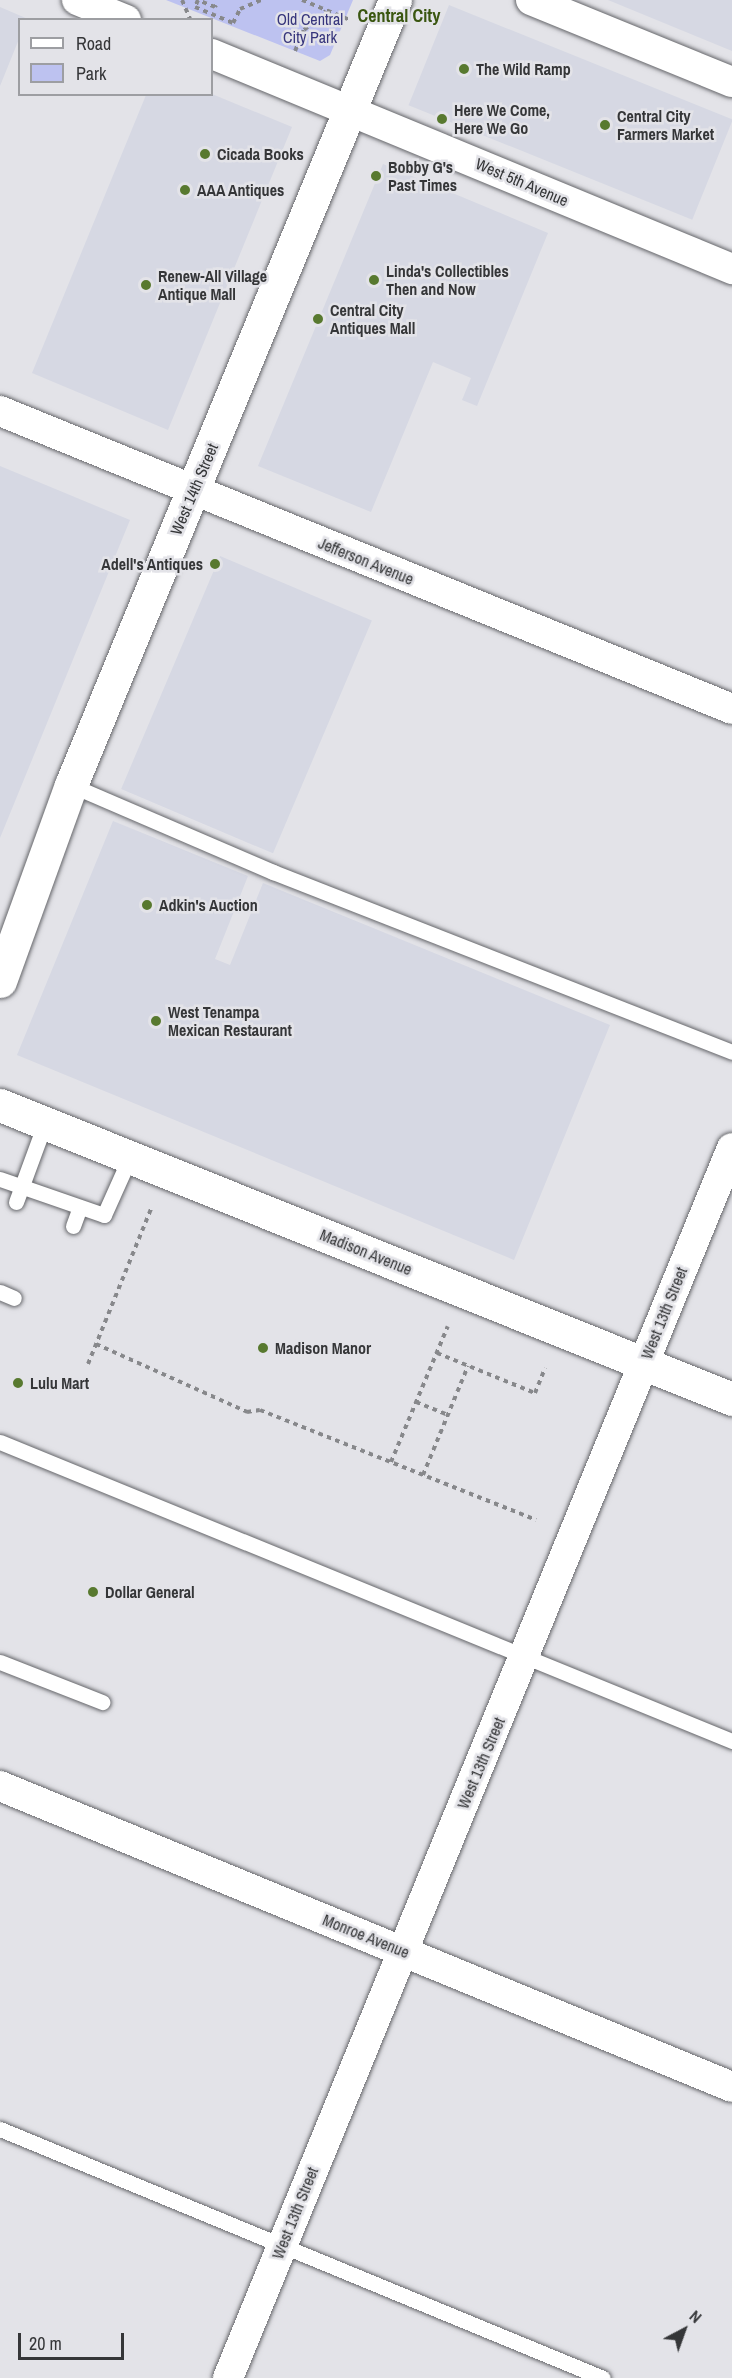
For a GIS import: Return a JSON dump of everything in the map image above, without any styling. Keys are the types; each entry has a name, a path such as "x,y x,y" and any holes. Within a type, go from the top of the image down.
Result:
{"street":[{"path":"77,0 121,18"},
{"name":"West 14th Street","path":"0,981 71,784 395,0"},
{"path":"531,0 732,82"},
{"name":"West 5th Avenue","path":"213,54 732,269"},
{"name":"Jefferson Avenue","path":"0,411 732,709"},
{"name":"Madison Avenue","path":"0,1105 732,1399"},
{"name":"West 13th Street","path":"228,2378 732,1148"},
{"name":"Monroe Avenue","path":"0,1786 732,2086"}],"lane":[{"path":"71,784 273,872 732,1052"},
{"path":"16,1202 45,1123"},
{"path":"0,1179 104,1215 130,1157"},
{"path":"73,1226 80,1207"},
{"path":"0,1442 732,1741"},
{"path":"0,1662 102,1702"},
{"path":"0,2129 603,2378"}],"path":[{"path":"182,0 190,18"},
{"path":"216,5 215,8 198,0 195,7 232,25 240,9 261,0"},
{"path":"302,0 346,19"},
{"path":"294,53 304,30 326,10"},
{"path":"88,1364 152,1206"},
{"path":"391,1462 448,1326"},
{"path":"96,1344 247,1412 260,1410 536,1520"},
{"path":"437,1353 535,1393 545,1368"},
{"path":"423,1475 468,1366"},
{"path":"416,1402 448,1415"}],"shaded area":[{"path":"608,0 732,0 732,51"},
{"path":"449,5 732,119 692,220 409,105"},
{"path":"0,7 26,18 18,18 18,41 0,86"},
{"path":"213,94 292,127 168,430 32,373 146,96"},
{"path":"383,164 548,233 477,406 462,400 471,378 433,362 371,512 258,466"},
{"path":"0,466 130,520 0,838"},
{"path":"220,556 372,620 273,853 121,789"},
{"path":"113,821 248,876 215,959 230,965 263,883 610,1025 514,1260 17,1055"}],"green space":[{"name":"Old Central City Park","path":"166,0 353,0 330,55 320,61"}],"place":[{"name":"The Wild Ramp","path":"464,69"},
{"name":"Here We Come, Here We Go","path":"442,119"},
{"name":"Central City Farmers Market","path":"605,125"},
{"name":"Cicada Books","path":"205,154"},
{"name":"Bobby G's Past Times","path":"376,176"},
{"name":"AAA Antiques","path":"185,190"},
{"name":"Linda's Collectibles Then and Now","path":"374,280"},
{"name":"Renew-All Village Antique Mall","path":"146,285"},
{"name":"Central City Antiques Mall","path":"318,319"},
{"name":"Adell's Antiques","path":"215,564"},
{"name":"Adkin's Auction","path":"147,905"},
{"name":"West Tenampa Mexican Restaurant","path":"156,1021"},
{"name":"Madison Manor","path":"263,1348"},
{"name":"Lulu Mart","path":"18,1383"},
{"name":"Dollar General","path":"93,1592"}],"district":[{"name":"Central City","path":"399,16"}]}
